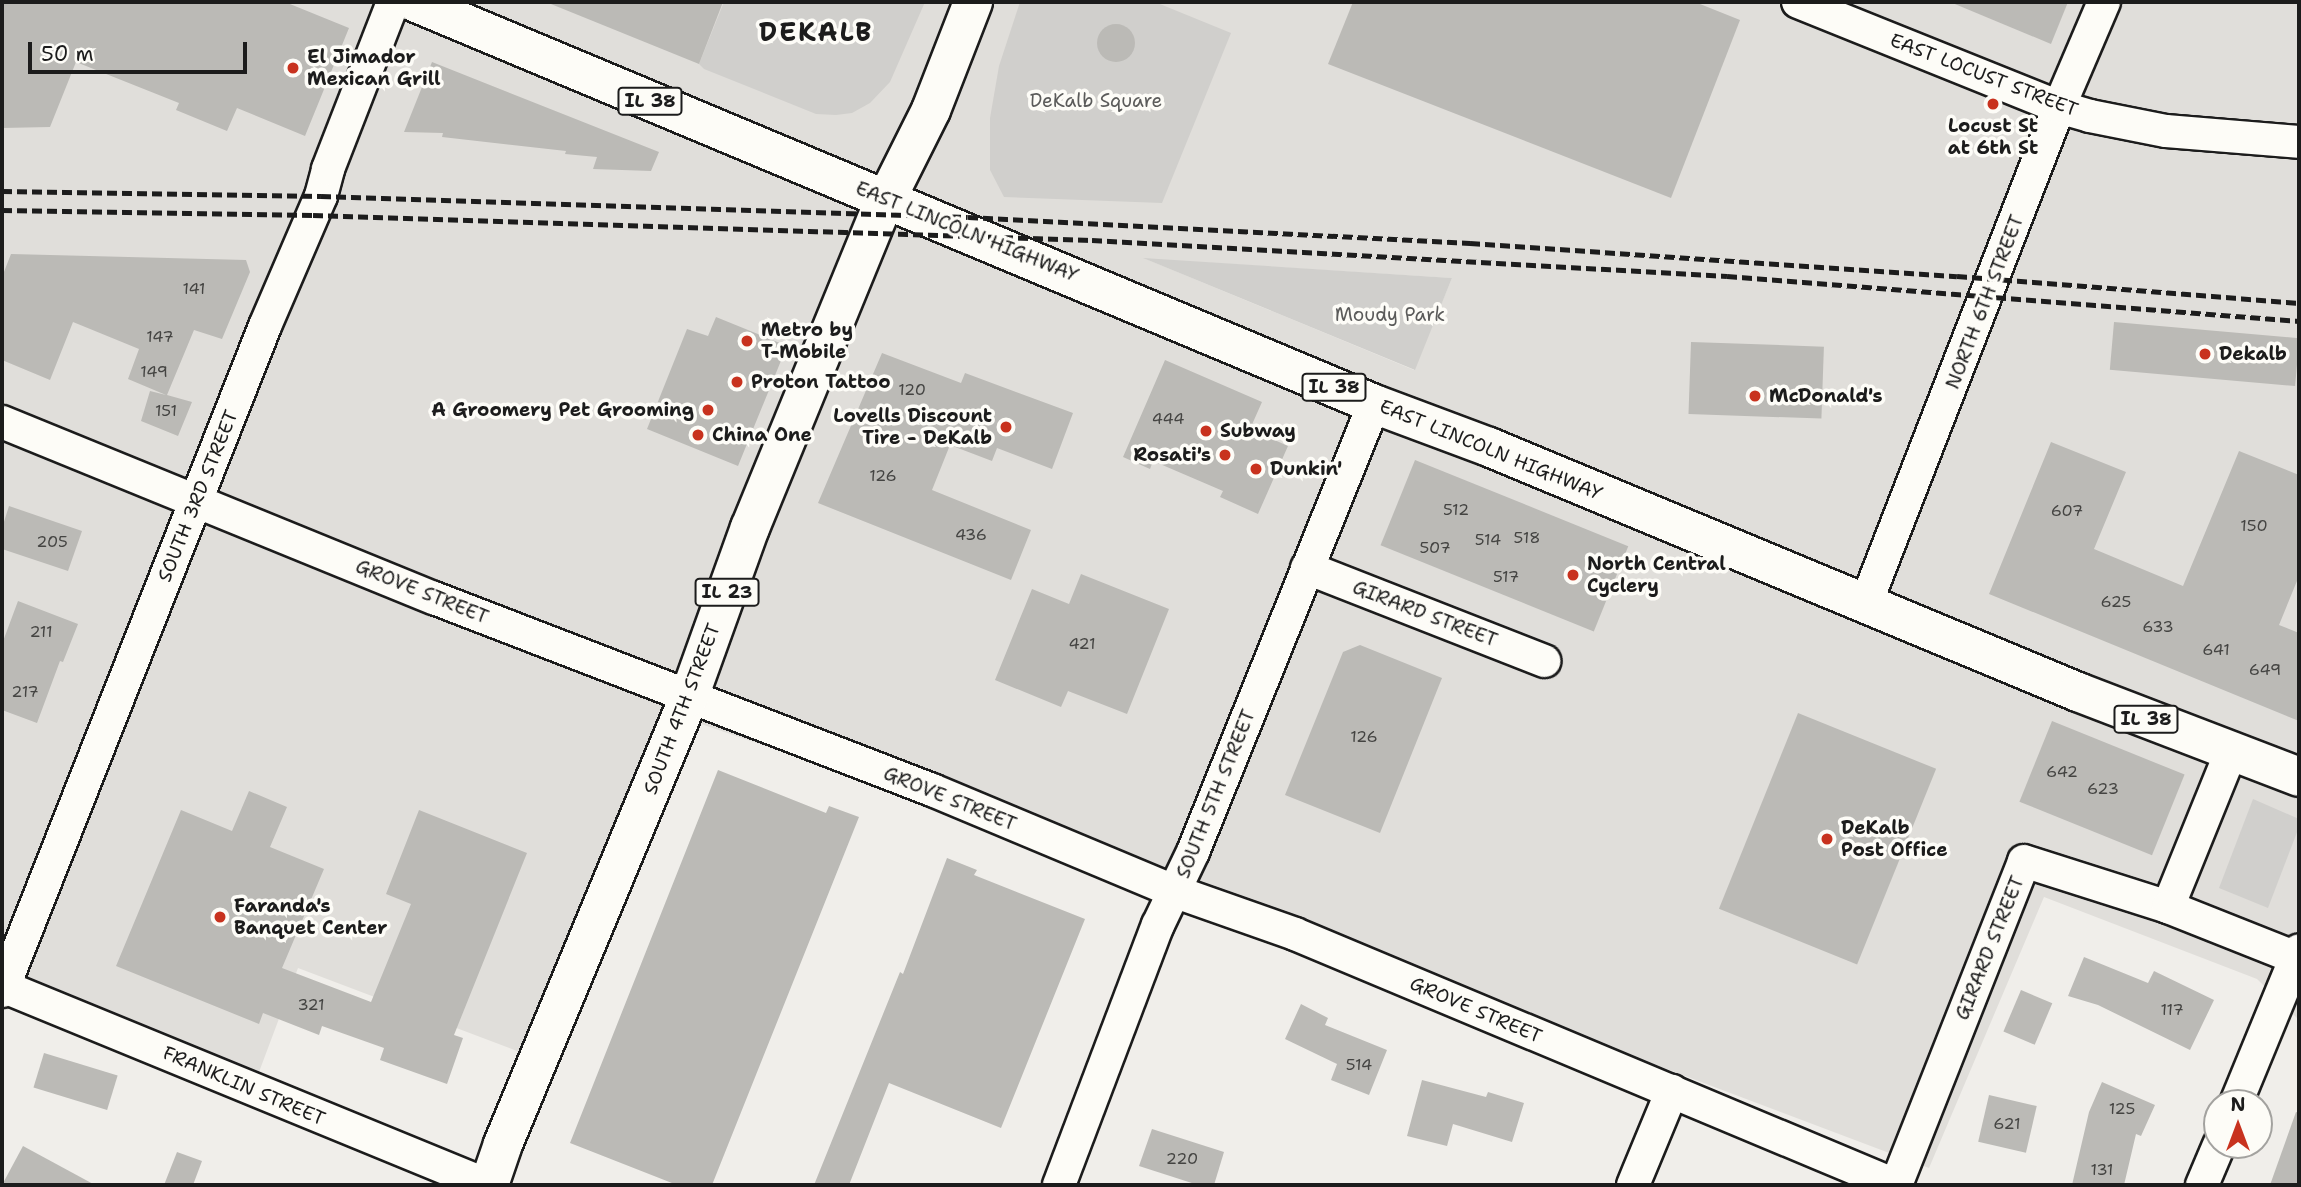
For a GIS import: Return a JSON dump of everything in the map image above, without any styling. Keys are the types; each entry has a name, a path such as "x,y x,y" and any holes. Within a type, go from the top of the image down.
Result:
{"main road":[{"name":"EAST LINCOLN HIGHWAY","path":"414,2 1374,404 1489,447 2078,692 2299,777"},
{"name":"SOUTH 4TH STREET","path":"488,1185 689,697 750,528 886,199 931,110 973,2"}],"street":[{"name":"SOUTH 3RD STREET","path":"2,988 265,326 317,205 328,169 393,2"},
{"name":"EAST LOCUST STREET","path":"1798,2 2059,107 2143,128 2299,142"},
{"name":"NORTH 6TH STREET","path":"1866,603 1994,281 2059,107 2104,2"},
{"name":"SOUTH 5TH STREET","path":"1059,1185 1158,925 1176,892 1359,447 1374,404"},
{"name":"GROVE STREET","path":"2,422 196,503 932,790 1176,892 1295,934 1895,1185"},
{"name":"GIRARD STREET","path":"1307,568 1544,661"},
{"path":"2168,907 2231,752"},
{"name":"GIRARD STREET","path":"1895,1185 2024,861 2168,907 2298,954"},
{"path":"2242,1089 2298,954"},
{"name":"FRANKLIN STREET","path":"2,988 488,1185"},
{"path":"1633,1185 1672,1091"},
{"path":"2202,1185 2212,1159"}],"shaded area":[{"path":"2,2 2299,2 2299,1020 2257,979 2044,897 1929,1168 1248,911 663,711 525,1054 298,968 259,1072 2,966","holes":["1146,259 1452,278 1414,370"]}],"green space":[{"path":"724,2 925,2 890,82 870,103 852,113 836,115 816,114 704,69 699,64"},
{"name":"DeKalb Square","path":"1020,2 1155,2 1231,33 1162,203 1004,197 990,170 990,118 999,66"},
{"name":"Moudy Park","path":"1143,258 1452,278 1415,370"},
{"path":"2253,799 2299,819 2299,827 2268,908 2219,888"}],"building":[{"path":"2,2 285,2 349,28 305,136 237,108 227,131 176,110 179,103 76,62 50,127 2,128"},
{"path":"546,2 723,2 699,64"},
{"path":"1353,2 1695,2 1740,20 1671,198 1328,64"},
{"path":"1950,2 2068,2 2051,44"},
{"path":"1116,24 1130,29 1135,43 1130,57 1116,62 1102,57 1097,43 1102,29"},
{"path":"432,62 659,152 651,171 593,169 597,157 442,137 443,133 404,132"},
{"path":"11,254 246,260 250,272 222,339 194,330 167,395 192,402 178,436 141,421 150,391 166,395 128,379 139,349 73,322 50,380 2,360 2,277"},
{"path":"716,317 787,346 738,466 647,429 687,329 708,336"},
{"name":"Dekalb","path":"2114,322 2299,338 2295,386 2110,370"},
{"name":"McDonald's","path":"1691,342 1824,347 1821,419 1688,414"},
{"path":"882,353 961,383 965,373 1073,413 1052,469 997,448 992,461 950,445 932,490 1031,530 1011,580 818,503"},
{"path":"1165,360 1262,402 1250,429 1288,446 1258,514 1220,497 1223,491 1153,461 1150,469 1123,457"},
{"path":"2051,442 2126,472 2094,549 2183,586 2239,451 2299,475 2299,576 2279,625 2299,633 2299,721 1989,594"},
{"path":"1415,460 1628,546 1594,631 1381,545"},
{"path":"9,506 82,531 68,571 2,549 2,528"},
{"path":"1081,574 1169,609 1127,714 1068,691 1061,707 995,680 1032,589 1069,604"},
{"path":"18,601 78,624 63,662 60,661 37,723 2,710 2,644"},
{"path":"1360,645 1442,678 1380,833 1285,795 1343,652"},
{"name":"DeKalb Post Office","path":"1798,713 1936,769 1857,964 1719,909"},
{"path":"2052,721 2185,775 2152,855 2019,802"},
{"path":"718,770 826,813 829,806 859,817 712,1185 677,1185 570,1143"},
{"path":"249,791 287,807 270,847 324,869 282,968 371,1002 411,904 386,894 419,810 527,853 454,1035 463,1038 447,1084 380,1060 384,1048 322,1026 319,1035 263,1013 259,1024 116,966 181,810 232,831"},
{"path":"947,858 977,870 974,875 1085,919 1001,1128 889,1083 849,1185 814,1185 900,972 903,974"},
{"path":"2084,957 2148,983 2154,971 2214,1000 2190,1050 2098,1005 2068,996"},
{"path":"2021,990 2052,1003 2035,1045 2003,1031"},
{"path":"1301,1004 1328,1018 1325,1025 1387,1050 1369,1095 1331,1080 1337,1064 1285,1039"},
{"path":"44,1053 118,1076 107,1110 33,1087"},
{"path":"1422,1080 1486,1097 1488,1092 1524,1103 1512,1142 1453,1124 1447,1146 1407,1136"},
{"path":"2102,1082 2155,1105 2141,1136 2136,1134 2124,1185 2072,1185 2089,1112"},
{"path":"1989,1095 2037,1106 2026,1153 1978,1142"},
{"path":"2296,1112 2299,1113 2299,1185 2270,1185"},
{"path":"1152,1129 1224,1152 1214,1185 1198,1185 1139,1166"},
{"path":"23,1146 95,1185 2,1185"},
{"path":"177,1152 202,1161 193,1185 164,1185"}],"railway":[{"path":"2,191 321,196 968,217 1470,243 1957,276 2299,303"},
{"path":"2,210 313,215 1092,240 1727,276 2299,321"}],"place":[{"name":"El Jimador Mexican Grill","path":"293,68"},
{"name":"Locust St at 6th St","path":"1993,104"},
{"name":"Metro by T-Mobile","path":"747,341"},
{"name":"Dekalb","path":"2205,354"},
{"name":"Proton Tattoo","path":"737,382"},
{"name":"McDonald's","path":"1755,396"},
{"name":"A Groomery Pet Grooming","path":"708,410"},
{"name":"Lovells Discount Tire - DeKalb","path":"1006,427"},
{"name":"Subway","path":"1206,431"},
{"name":"China One","path":"698,435"},
{"name":"Rosati's","path":"1225,455"},
{"name":"Dunkin'","path":"1256,469"},
{"name":"North Central Cyclery","path":"1573,575"},
{"name":"DeKalb Post Office","path":"1827,839"},
{"name":"Faranda's Banquet Center","path":"220,917"}],"district":[{"name":"DEKALB","path":"816,32"}]}
